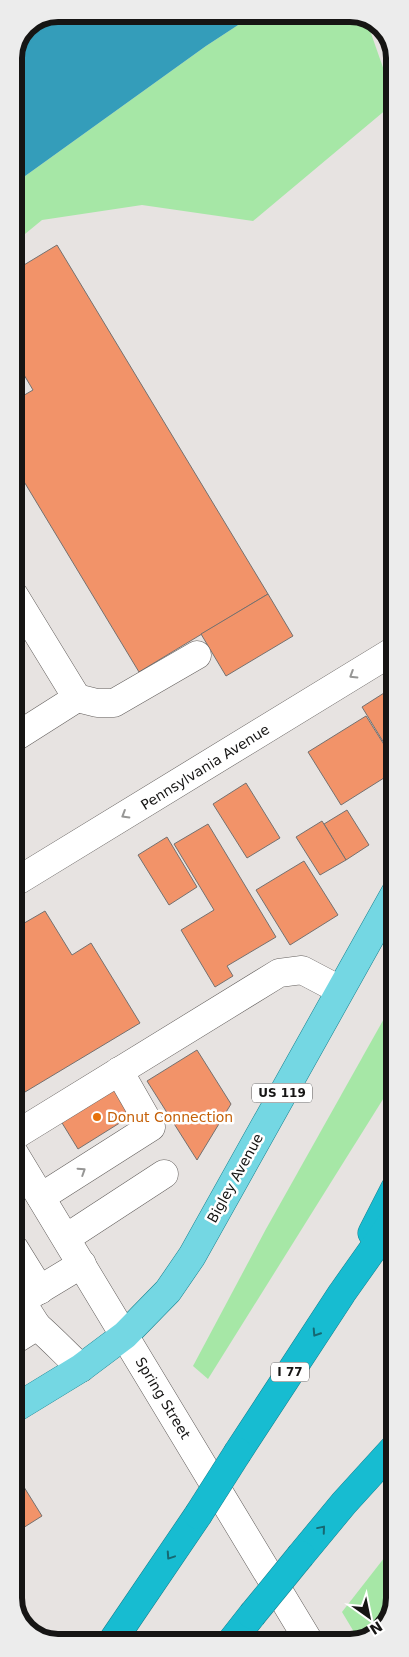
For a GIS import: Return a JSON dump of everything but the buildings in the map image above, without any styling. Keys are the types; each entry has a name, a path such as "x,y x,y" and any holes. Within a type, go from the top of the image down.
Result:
{"highway":[{"name":"I 77","path":"117,1634 198,1515 342,1292 386,1206"},
{"path":"342,1292 386,1231"},
{"path":"344,1503 386,1443"},
{"path":"237,1634 344,1503 386,1458"}],"main road":[{"name":"Bigley Avenue","path":"23,1403 81,1368 125,1335 168,1292 192,1256 386,909"}],"street":[{"path":"23,610 77,698 97,703 114,703 197,654"},
{"name":"Pennsylvania Avenue","path":"23,877 386,656"},
{"path":"23,732 77,698"},
{"path":"23,1130 278,973 302,970 340,990"},
{"path":"41,1197 151,1127 119,1071"},
{"name":"Spring Street","path":"23,1168 305,1634"},
{"path":"66,1238 164,1174"},
{"path":"23,1295 82,1264"},
{"path":"23,1302 28,1332 58,1344 60,1349 81,1368"}],"green space":[{"path":"241,23 357,23 364,25 369,29 386,76 386,110 253,221 142,205 42,220 23,236 23,178 206,46"},
{"path":"386,1015 386,1094 208,1379 193,1366 266,1229"},
{"path":"386,1556 386,1603 385,1610 379,1620 368,1630 355,1634 342,1612"}],"water":[{"path":"52,23 241,23 206,46 23,178 23,52 33,33"}],"place":[{"name":"Donut Connection","path":"97,1117"}]}
